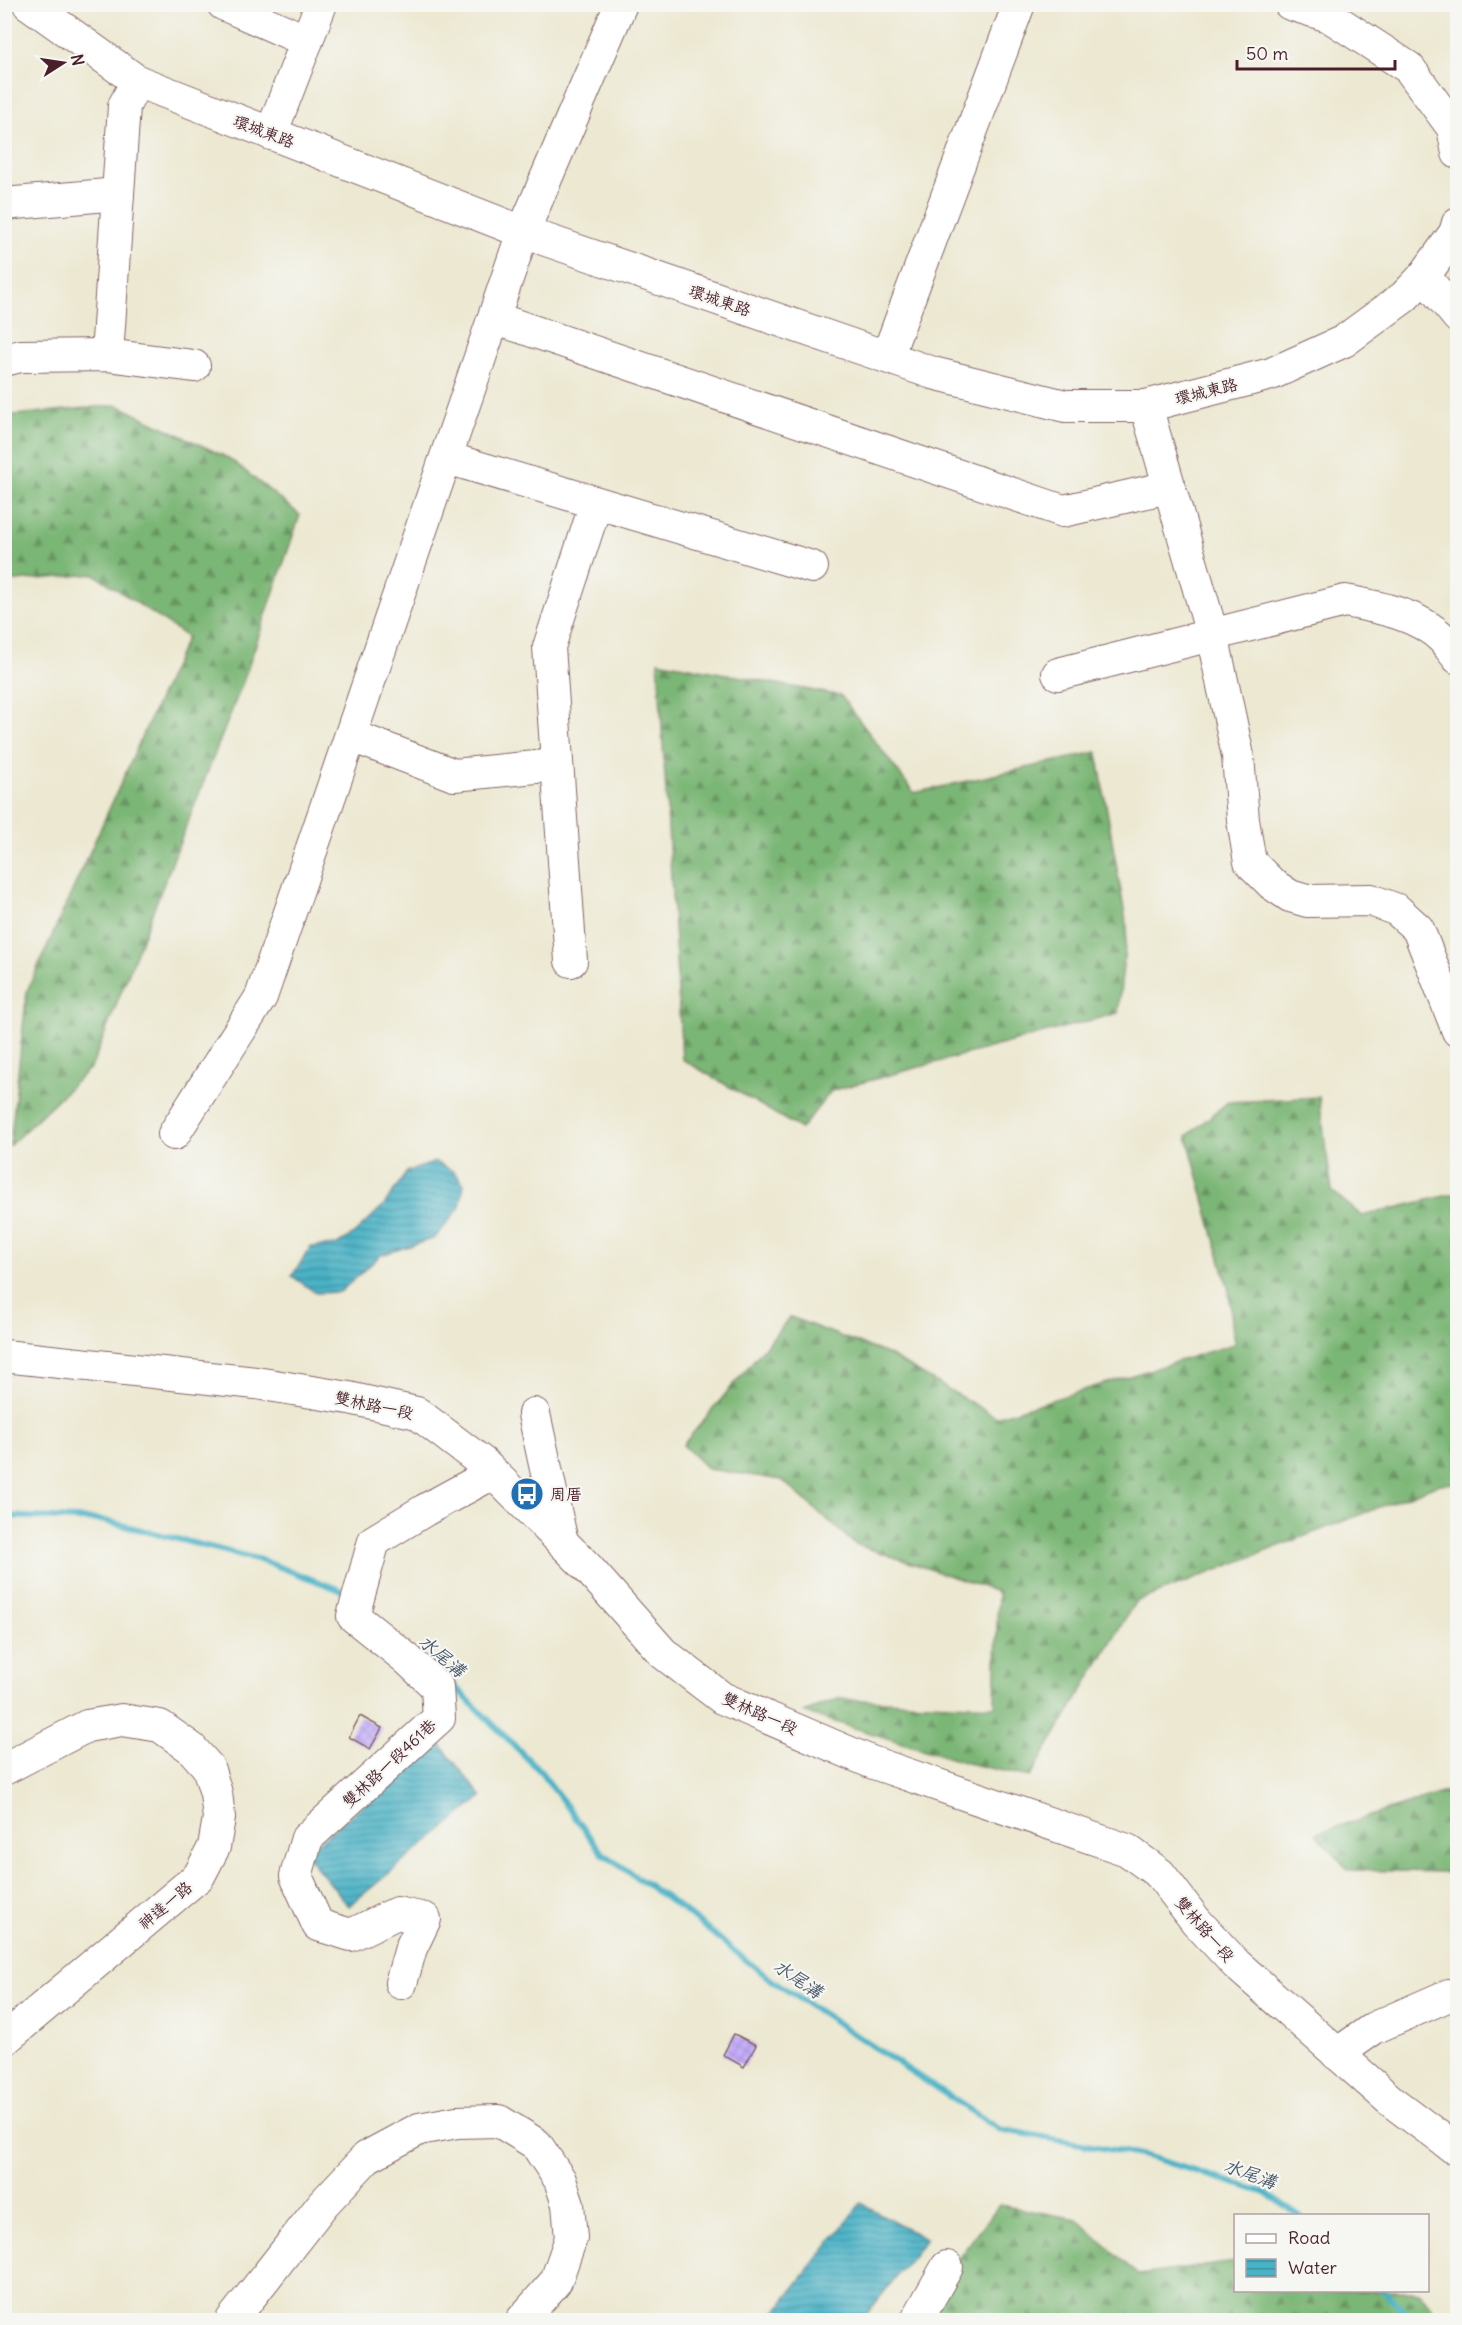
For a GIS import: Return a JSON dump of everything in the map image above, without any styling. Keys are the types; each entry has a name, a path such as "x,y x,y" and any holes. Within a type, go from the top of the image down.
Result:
{"street":[{"name":"環城東路","path":"29,4 137,81 523,232 933,373 1065,406 1146,406 1271,374 1344,341 1404,297 1424,276 1455,233 1458,223"},
{"path":"224,4 307,41"},
{"path":"271,134 321,4"},
{"path":"174,1134 261,997 523,232 621,4"},
{"path":"887,357 1019,4"},
{"path":"1290,4 1329,16 1409,68 1453,128 1458,153"},
{"path":"107,355 124,106 137,81"},
{"path":"4,204 118,194"},
{"path":"1424,276 1458,317"},
{"path":"494,318 1063,511 1169,487"},
{"path":"4,360 21,356 107,355 194,366"},
{"path":"1146,406 1212,634 1238,756 1243,820 1250,862 1272,884 1290,896 1307,901 1371,900 1397,910 1418,929 1458,1031"},
{"path":"447,458 812,567"},
{"path":"571,961 549,646 596,503"},
{"path":"1058,674 1345,601 1381,608 1418,622 1442,638 1458,658"},
{"path":"352,736 454,775 557,765"},
{"name":"雙林路一段","path":"4,1356 256,1383 349,1398 417,1413 493,1473 562,1542 663,1653 722,1698 871,1762 1127,1850 1160,1874 1196,1921 1236,1964 1391,2101 1458,2151"},
{"path":"534,1414 562,1542"},
{"name":"雙林路一段461巷","path":"401,1983 411,1948 425,1919 397,1913 351,1935 318,1925 296,1876 307,1838 439,1718 437,1687 353,1616 374,1541 424,1510 493,1473"},
{"name":"神達一路","path":"4,1769 87,1726 122,1720 160,1726 191,1748 208,1767 216,1793 219,1818 214,1847 199,1876 4,2040"},
{"path":"1337,2055 1374,2028 1449,1995"},
{"path":"232,2320 323,2204 367,2157 419,2129 457,2122 499,2121 536,2144 560,2180 568,2204 571,2238 556,2281 522,2320"},
{"path":"917,2320 948,2267"}],"green space":[{"path":"117,405 230,459 300,515 243,682 92,1066 10,1145 27,991 187,637 94,574 5,582 5,416"},
{"path":"658,661 841,696 914,793 1097,752 1127,927 1118,1013 831,1091 801,1129 682,1059"},
{"path":"1319,1097 1332,1191 1362,1216 1457,1193 1457,1483 1439,1484 1135,1602 1030,1777 967,1763 803,1712 838,1699 995,1706 998,1592 855,1544 782,1480 708,1469 683,1445 790,1317 887,1354 996,1417 1234,1344 1229,1291 1187,1136 1228,1102"},
{"path":"1457,1788 1457,1881 1444,1872 1348,1870 1316,1833"},
{"path":"999,2205 1077,2219 1138,2275 1234,2262 1234,2292 1416,2292 1422,2294 1439,2320 911,2320"}],"water":[{"path":"435,1162 453,1171 464,1184 460,1207 435,1238 381,1255 340,1292 316,1293 292,1276 311,1247 337,1245 356,1232 384,1205 407,1172"},
{"path":"439,1743 482,1797 349,1906 305,1853"},
{"path":"861,2203 926,2239 862,2320 769,2320"}],"building":[{"path":"360,1716 382,1728 370,1749 349,1737"},
{"path":"734,2034 756,2045 744,2067 723,2055"}],"waterway":[{"name":"水尾溝","path":"4,1516 101,1520 261,1560 343,1591"},
{"name":"水尾溝","path":"447,1679 541,1772 602,1853 679,1907 770,1979 999,2129 1146,2156 1266,2193 1297,2214"},
{"name":"水尾溝","path":"1386,2292 1412,2320"}],"place":[{"name":"周厝","path":"527,1494"}]}
